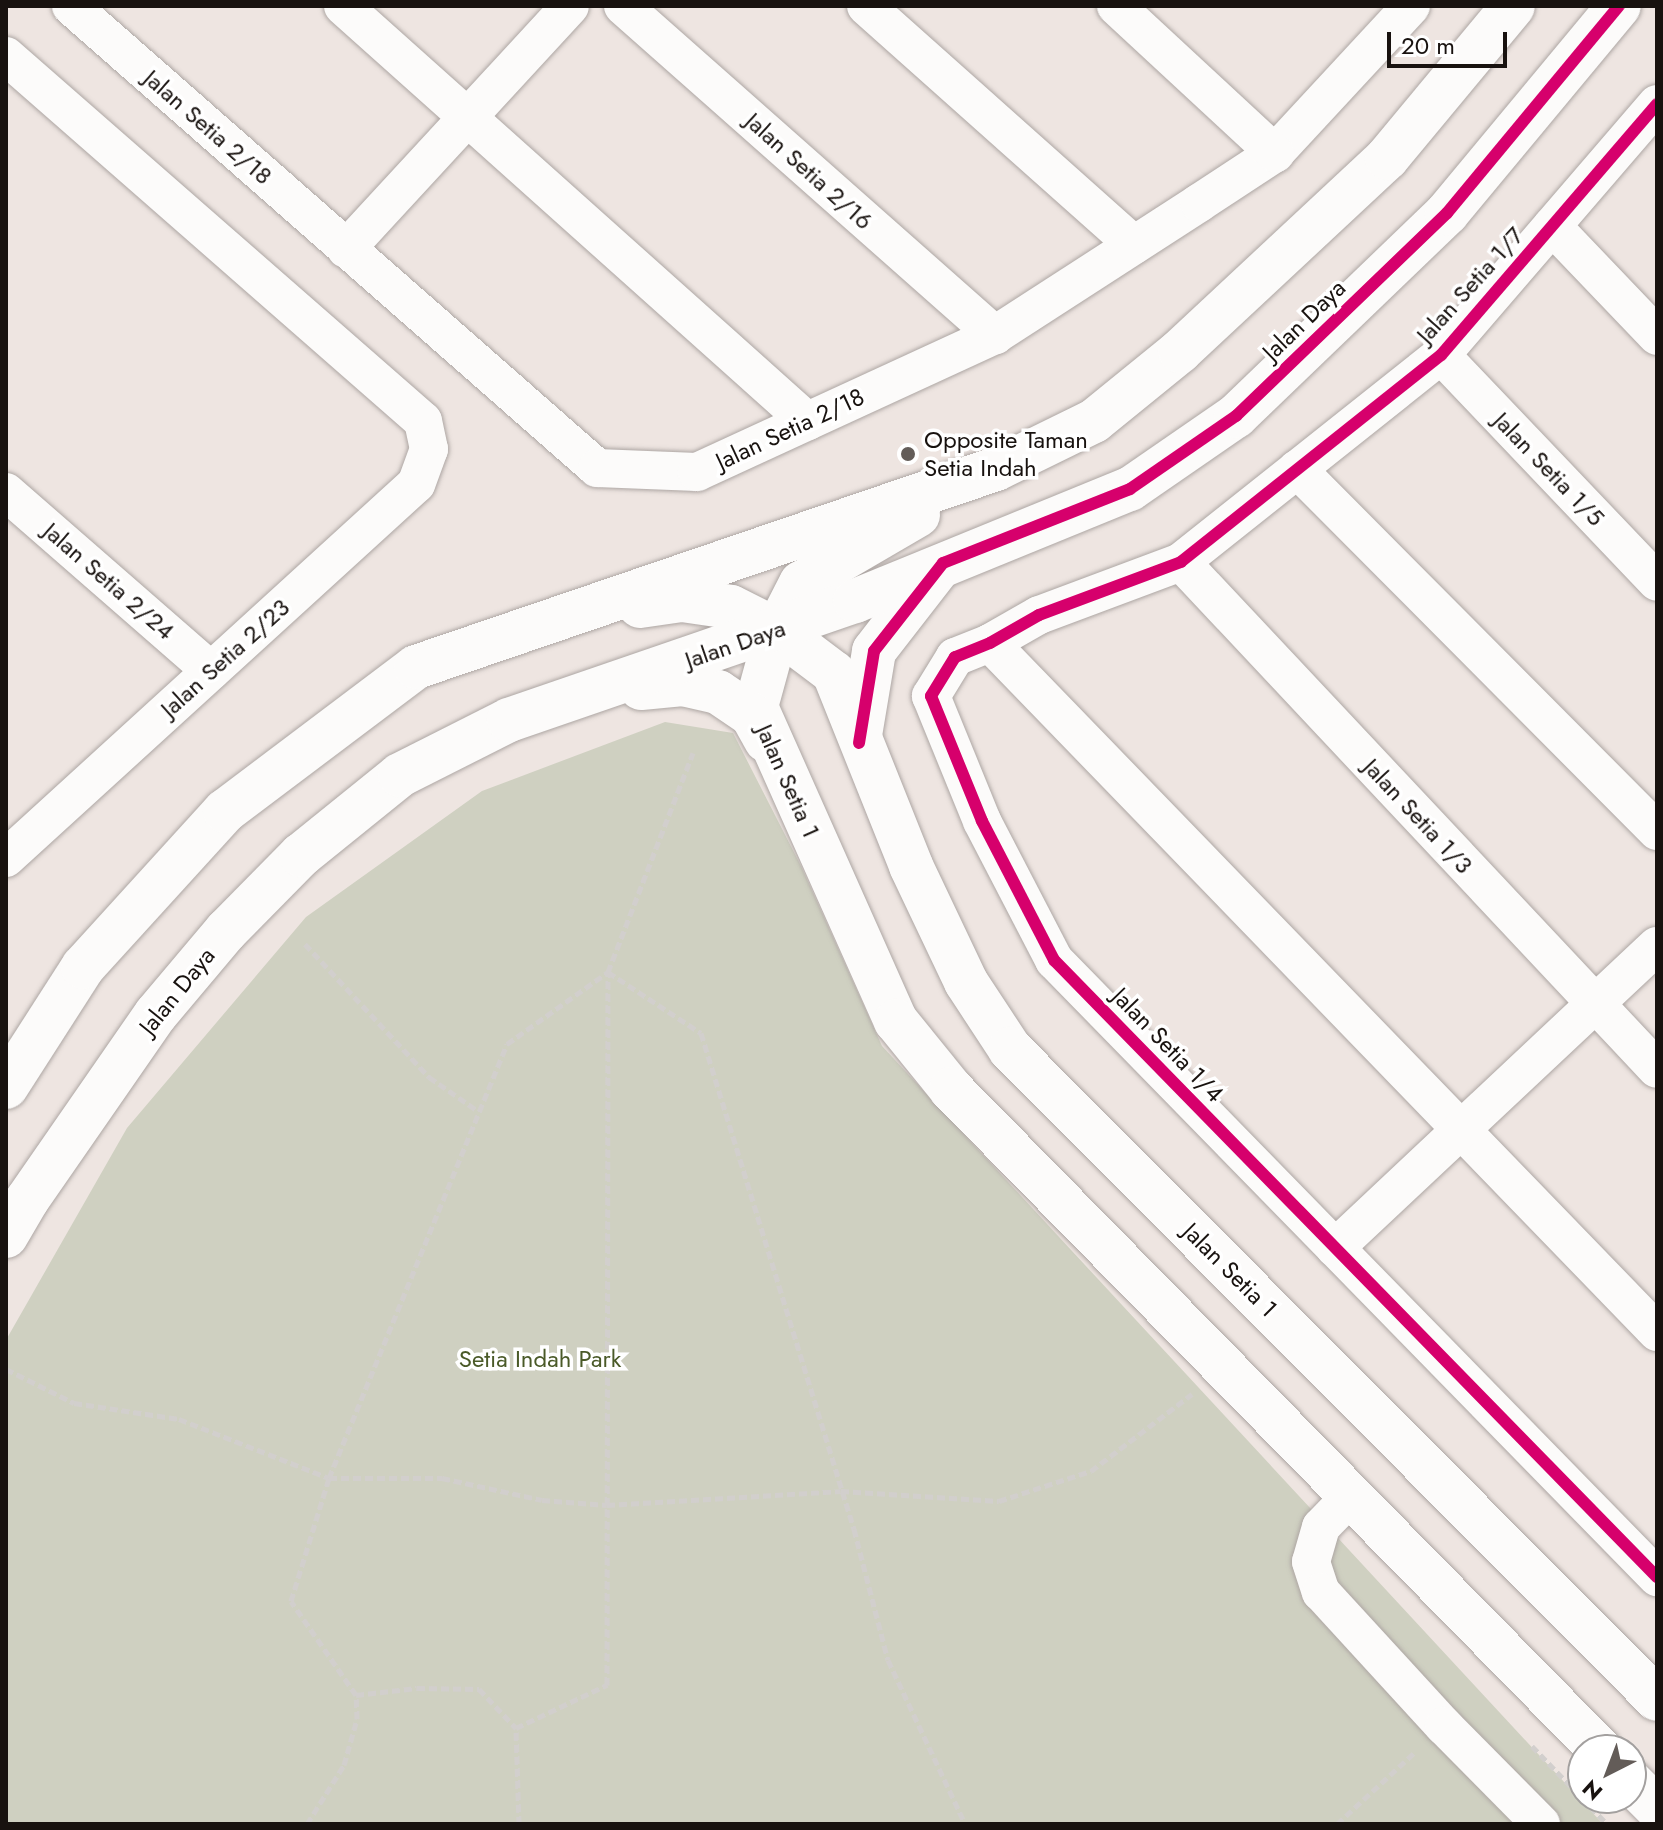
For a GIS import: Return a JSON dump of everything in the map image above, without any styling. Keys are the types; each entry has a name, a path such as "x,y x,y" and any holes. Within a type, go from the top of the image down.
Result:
{"main road":[{"path":"550,620 682,600 731,607 777,630 801,583 996,469 1094,421 1180,351 1387,158 1513,6"},
{"name":"Jalan Daya","path":"13,1221 156,1014 226,931 301,855 400,775 509,720 777,630 1130,489 1236,416 1447,213 1619,6"},
{"path":"6,1087 83,967 225,811 416,667 996,469"},
{"path":"859,743 874,651 943,563"},
{"name":"Jalan Setia 1","path":"1584,1734 951,1089 896,1021 756,707 777,630 834,673 859,743 911,866 966,982 1010,1049 1657,1699"},
{"path":"587,693 683,684 718,692 752,715 784,774"}],"street":[{"name":"Jalan Setia 2/18","path":"71,6 597,468 697,472 995,335 1275,153 1399,10"},
{"path":"343,6 807,421"},
{"path":"346,249 570,6"},
{"name":"Jalan Setia 2/16","path":"623,6 995,335"},
{"path":"866,6 1134,245"},
{"path":"1116,6 1275,153"},
{"name":"Jalan Setia 2/23","path":"6,56 423,421 429,449 416,484 6,858"},
{"name":"Jalan Setia 1/7","path":"1181,562 1441,355 1657,104"},
{"path":"1552,226 1657,336"},
{"name":"Jalan Setia 1/5","path":"1441,355 1657,582"},
{"path":"1297,469 1657,831"},
{"name":"Jalan Setia 2/24","path":"6,492 211,671"},
{"name":"Jalan Setia 1/4","path":"1181,562 1039,615 990,643 955,657 931,696 982,821 1054,960 1657,1577"},
{"name":"Jalan Setia 1/3","path":"1181,562 1594,1006 1657,1069"},
{"path":"990,643 1462,1126 1657,1332"},
{"path":"1335,1248 1657,946"},
{"path":"1351,1496 1321,1527 1311,1562 1321,1592 1444,1726 1541,1824"}],"path":[{"path":"516,1728 607,1685 608,972 693,753"},
{"path":"305,944 429,1077 478,1111"},
{"path":"307,1824 344,1765 357,1719 356,1695 291,1601 329,1478 507,1044 608,972"},
{"path":"608,972 701,1033 841,1491 888,1660 968,1823"},
{"path":"6,1369 74,1403 179,1419 329,1478 442,1478 542,1500 607,1505 841,1491 999,1501 1091,1471 1191,1392"},
{"path":"356,1695 417,1688 479,1689 516,1728 519,1824"},
{"path":"1337,1824 1444,1726"}],"green space":[{"name":"Setia Indah Park","path":"665,722 733,733 801,866 882,1046 1567,1785 1567,1814 1594,1814 1603,1824 6,1824 6,1340 127,1128 306,917 482,791"}],"cycle path":[{"path":"859,743 874,651 943,563 1130,489 1236,416 1447,213 1619,6"},
{"path":"1657,104 1441,355 1181,562 1039,615 990,643 955,657 931,696 982,821 1054,960 1657,1577"}],"place":[{"name":"Opposite Taman Setia Indah","path":"908,454"}]}
